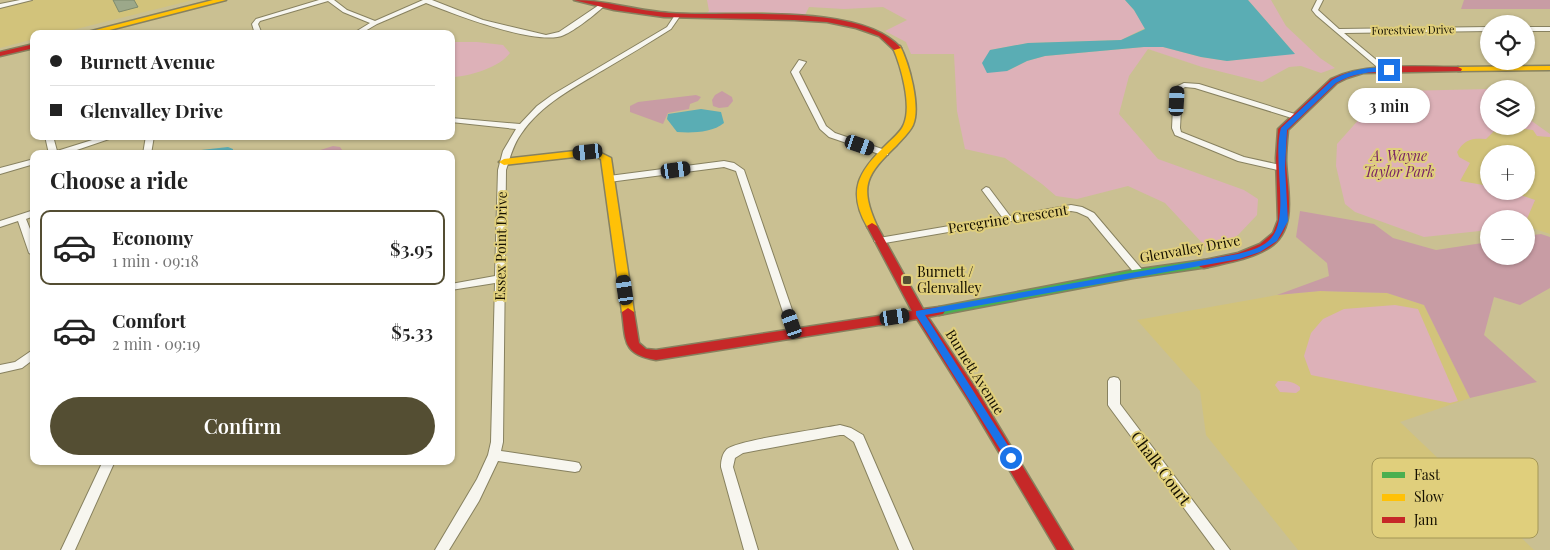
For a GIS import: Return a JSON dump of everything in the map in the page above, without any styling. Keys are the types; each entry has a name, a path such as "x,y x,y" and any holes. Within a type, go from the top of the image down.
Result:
{"street":[{"path":"0,6 29,0"},
{"path":"100,30 222,0"},
{"path":"257,30 255,24 258,20 326,0"},
{"path":"330,0 346,11 375,23"},
{"name":"Burnett Avenue","path":"578,0 602,6 677,16 770,17 843,23 862,26 887,37 892,42 899,52 911,117 907,128 864,177 858,192 862,207 895,272 983,411 1065,550"},
{"path":"1320,0 1315,10 1383,70"},
{"path":"362,30 427,1 480,22 550,37 560,34 602,6"},
{"name":"Essex Point Drive","path":"442,550 495,455 497,435 501,204 504,162 521,127 546,102 669,28 677,16"},
{"name":"Forestview Drive","path":"1337,31 1480,29"},
{"path":"1535,29 1550,29"},
{"path":"0,54 30,47"},
{"path":"802,62 795,72 822,128 832,135 885,153"},
{"name":"Glenvalley Drive","path":"609,179 633,345 637,352 665,355 920,313 1239,257 1257,251 1275,240 1284,221 1283,130 1334,81 1362,71 1550,68"},
{"path":"1282,168 1241,159 1178,133 1176,128 1178,88 1184,85 1196,86 1295,117"},
{"path":"455,120 521,127"},
{"path":"68,150 101,140"},
{"path":"504,162 594,152 606,158 609,179 724,164 740,170 795,333"},
{"path":"0,171 30,162"},
{"path":"986,190 1008,219"},
{"name":"Peregrine Crescent","path":"879,240 1071,208 1086,211 1091,215 1140,273"},
{"path":"0,224 30,214"},
{"path":"21,217 30,242"},
{"path":"455,285 500,279"},
{"path":"0,369 18,364 30,356"},
{"name":"Chalk Court","path":"1114,381 1114,405 1223,550"},
{"path":"751,550 727,467 727,458 732,452 741,448 840,430 847,431 859,440 906,550"},
{"path":"495,455 575,467"},
{"path":"68,550 107,465"}],"shaded area":[{"path":"35,0 193,0 72,30 30,30 30,40 0,48 0,7"},
{"path":"1464,0 1550,0 1550,9 1461,9"},
{"path":"722,91 732,97 733,101 728,107 719,108 713,106 712,100 715,95"},
{"path":"696,95 701,97 698,101 690,104 689,109 668,113 663,124 630,112 630,106 638,102"},
{"path":"1535,132 1538,136 1550,137 1550,234 1535,229 1535,210 1531,210 1535,200 1535,145 1480,145 1480,184 1460,181 1457,152 1462,144 1471,139 1486,139 1490,135 1535,135"},
{"path":"333,146 340,147 342,150 320,150"},
{"path":"1300,211 1374,224 1393,238 1436,250 1480,243 1480,265 1535,265 1535,235 1541,234 1550,237 1550,288 1520,305 1494,297 1484,335 1537,382 1470,398 1424,305 1387,293 1320,291 1277,295 1329,276 1327,263 1296,237"},
{"path":"1320,291 1387,293 1424,305 1470,398 1400,422 1438,458 1372,458 1372,538 1521,538 1534,550 1298,550 1206,435 1200,391 1137,320 1277,295"}],"green space":[{"path":"707,0 1125,0 1134,10 1145,28 1121,40 1028,43 990,50 1007,71 1027,61 1045,56 1144,47 1163,47 1201,57 1227,61 1294,53 1248,0 1271,0 1286,26 1320,58 1335,68 1321,73 1301,66 1289,67 1262,82 1202,67 1148,49 1129,76 1119,114 1158,159 1244,190 1258,199 1257,215 1239,234 1228,243 1206,247 1165,203 1128,186 1077,199 1056,196 1005,158 965,149 957,111 954,54 911,54 906,42 885,31 907,20 883,7 844,9 809,7 805,15 763,12 707,13 709,11"},
{"path":"455,42 503,45 510,53 492,67 455,77"},
{"name":"A. Wayne Taylor Park","path":"1480,89 1480,135 1490,135 1486,139 1477,138 1469,140 1457,152 1459,157 1470,163 1460,181 1480,184 1480,200 1535,200 1531,210 1480,210 1480,231 1424,237 1355,212 1345,204 1336,166 1337,144 1378,98 1400,91"},
{"name":"A. Wayne Taylor Park","path":"1535,123 1550,134 1550,137 1537,136 1535,133"},
{"path":"1395,305 1418,309 1458,401 1450,403 1311,375 1304,356 1311,333 1323,319 1344,309"},
{"path":"1278,381 1287,381 1295,384 1300,387 1300,390 1296,393 1280,392 1275,385"}],"water":[{"path":"1125,0 1248,0 1295,54 1227,61 1201,57 1163,47 1144,47 1045,56 1027,61 1007,71 987,73 982,63 990,50 1028,43 1121,40 1145,29 1134,10"},
{"path":"701,109 721,112 724,123 708,131 677,132 667,119 668,114"},
{"path":"228,147 233,149 233,150 201,150"}],"building":[{"path":"113,0 134,0 138,7 119,12"}],"traffic: fast":[{"path":"939,311 1133,274 1204,264"}],"traffic: slow":[{"path":"100,30 222,0"},
{"path":"872,226 862,201 861,191 863,182 872,165 901,135 909,123 910,116 911,107 908,86 897,48"},
{"path":"1458,69 1550,68"},
{"path":"504,162 593,152 606,158 628,312"}],"traffic: jam":[{"path":"578,0 602,6 676,16 760,16 827,20 857,26 881,35 897,48"},
{"path":"0,54 30,47"},
{"path":"1204,264 1241,256 1264,247 1278,235 1283,220 1284,203 1281,158 1283,129 1334,81 1363,71 1458,69"},
{"path":"872,226 909,297 973,396 1065,550"},
{"path":"628,312 633,345 643,353 656,355 939,311"}],"place":[{"name":"Burnett / Glenvalley","path":"907,280"}],"route":[{"path":"1011,458 920,313 1131,274 1239,257 1267,246 1275,240 1284,221 1283,130 1334,81 1362,71 1389,70"}]}
